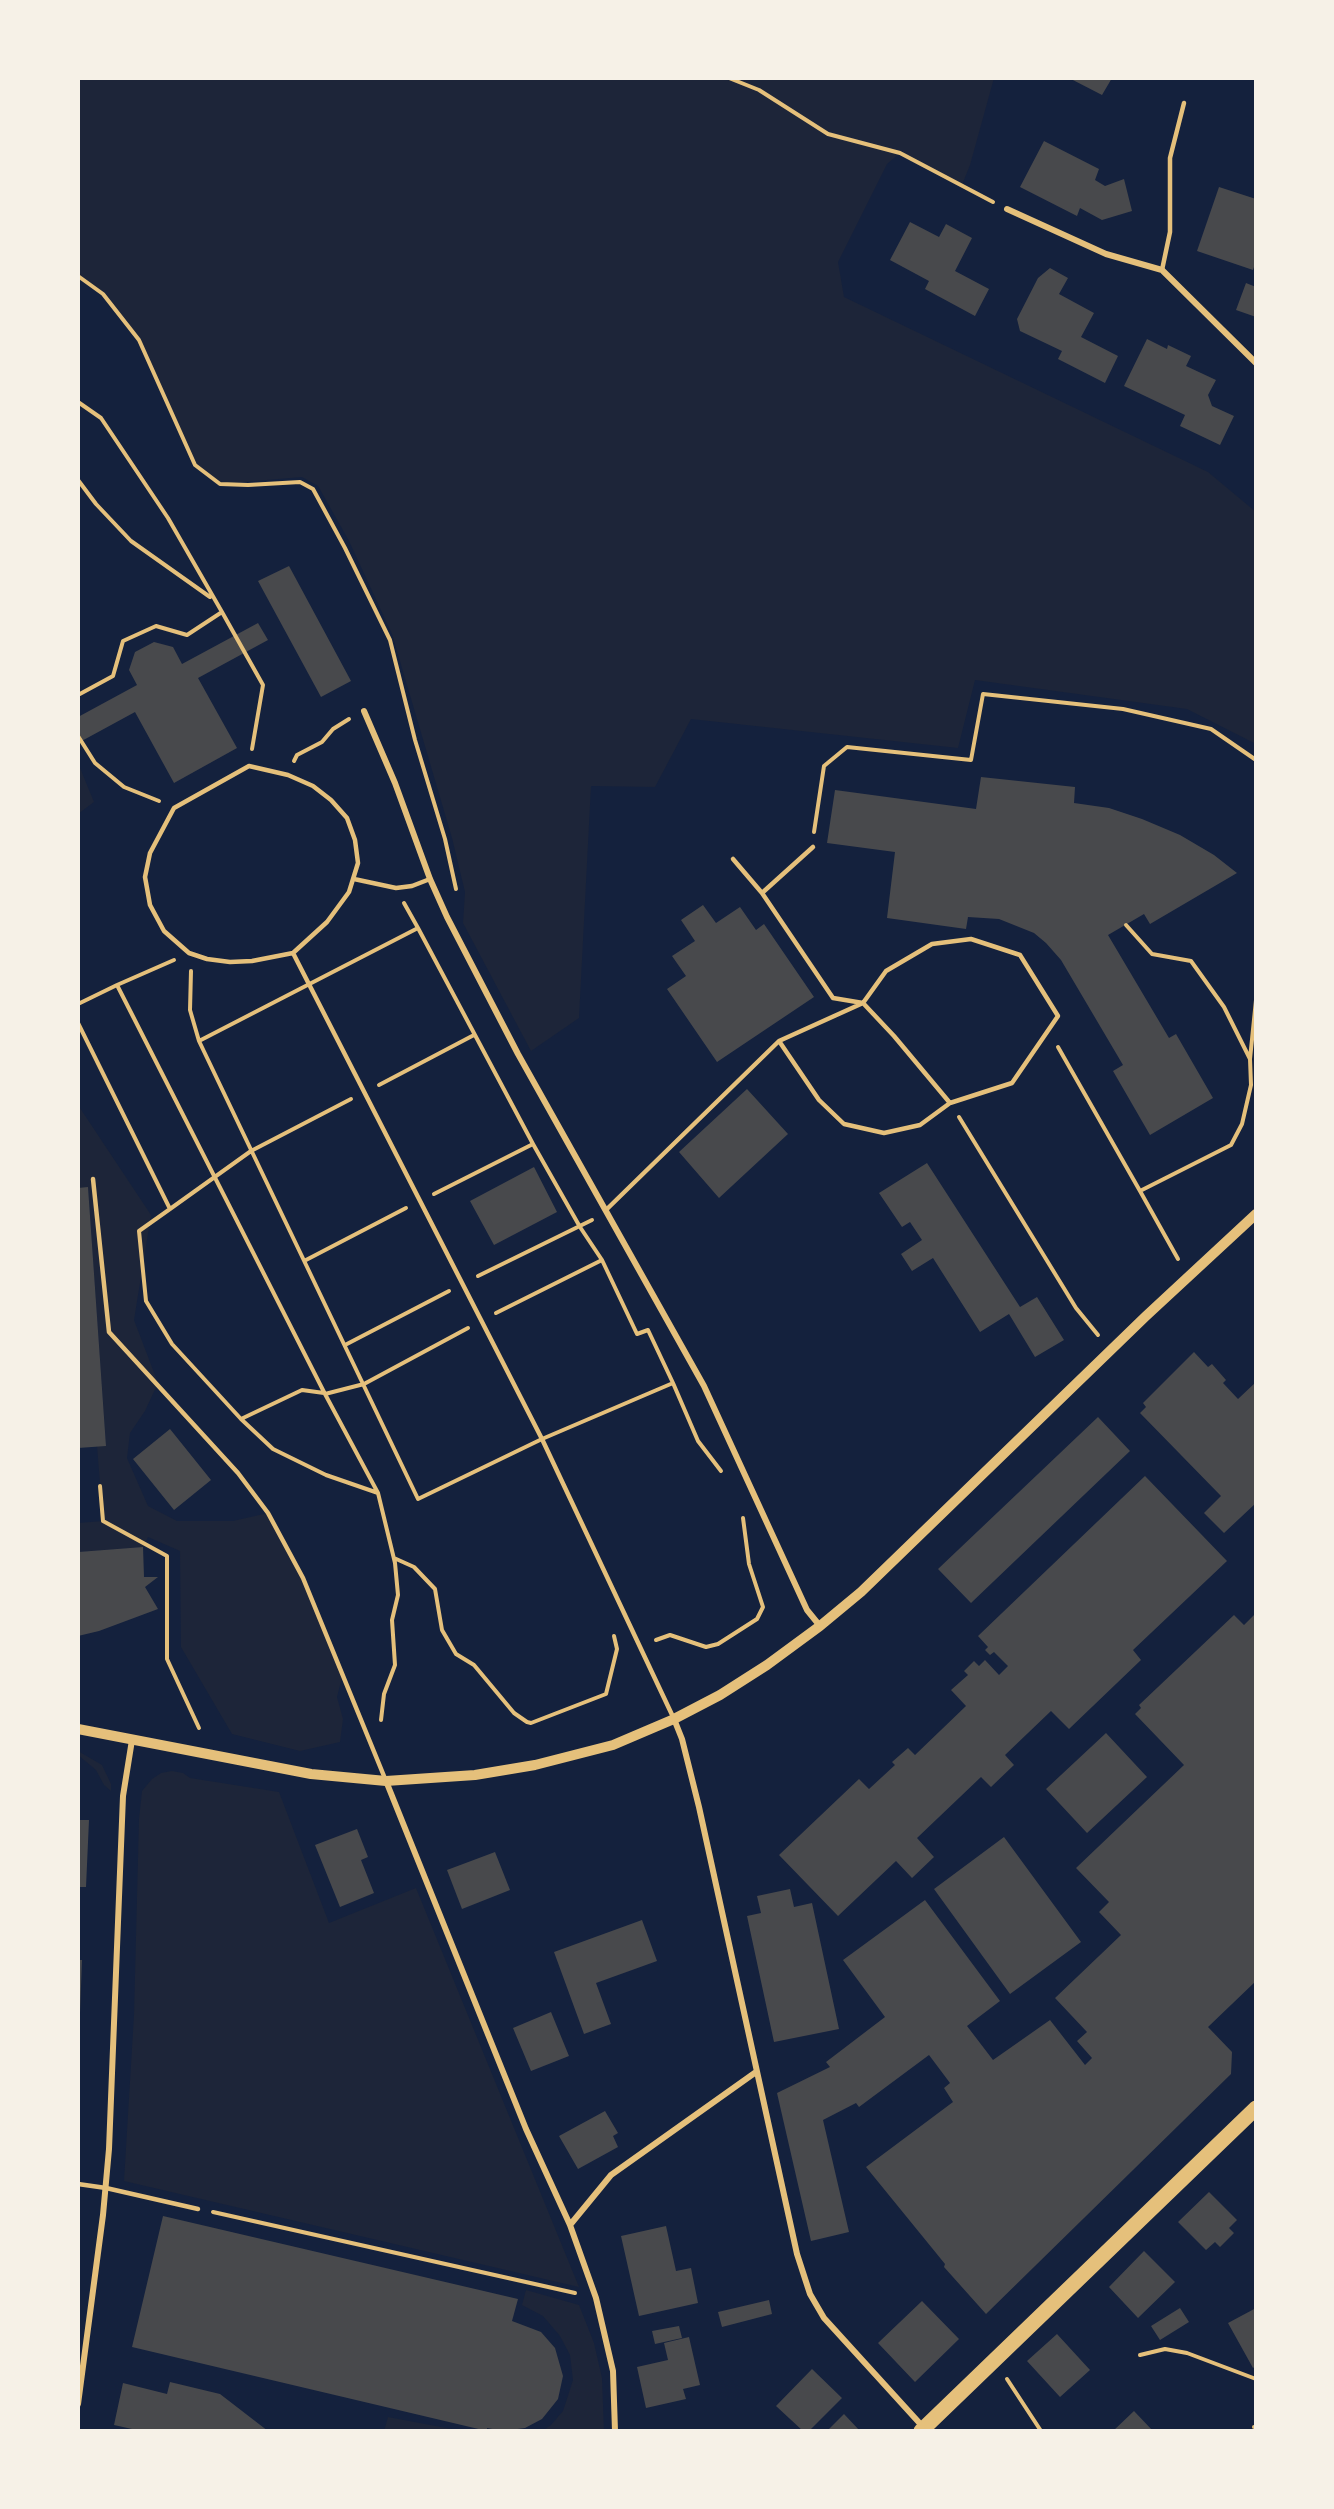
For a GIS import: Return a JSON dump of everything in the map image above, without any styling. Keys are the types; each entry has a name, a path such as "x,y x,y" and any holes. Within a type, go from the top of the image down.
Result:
{"main road":[{"path":"922,2429 1256,2108"}],"street":[{"path":"1007,209 1106,254 1162,270 1256,363"},
{"path":"364,711 395,783 430,879 447,917 518,1054 607,1209 704,1386 807,1610 820,1626"},
{"path":"78,1729 311,1774 386,1781 476,1775 535,1765 613,1745 674,1719 748,1677 820,1626 893,1561 1256,1214"},
{"path":"674,1719 682,1739 699,1807 797,2254 810,2294 824,2318 922,2429"},
{"path":"78,2404 106,2188 123,1796 132,1740"},
{"path":"386,1781 526,2129 570,2225 596,2298 613,2372 615,2431"},
{"path":"570,2225 611,2175 756,2072"}],"lane":[{"path":"1162,270 1170,232 1170,158 1184,103"},
{"path":"249,766 288,775 313,786 331,800 347,818 355,840 357,862 354,879 349,892 327,922 293,953 252,961 230,962 207,959 189,953 164,931 150,905 145,877 150,853 174,808 249,766"},
{"path":"762,893 813,847"},
{"path":"733,859 762,893 833,998 863,1003 950,1103"},
{"path":"354,879 396,888 412,886 430,879"},
{"path":"607,1209 779,1041 863,1003 886,970 932,944 971,939 1020,955 1058,1016 1012,1083 950,1103 920,1125 884,1133 844,1124 819,1100 779,1041"},
{"path":"293,953 483,1320 542,1439 674,1719"},
{"path":"93,1179 109,1332 238,1473 268,1513 303,1578 386,1781"},
{"path":"78,2184 198,2209"}],"path":[{"path":"729,78 759,90 828,134 900,153 1007,209"},
{"path":"78,276 103,294 139,340 195,465 220,484 300,482 314,489 390,640 415,740 445,839 457,891 454,908 447,917"},
{"path":"78,402 100,418 107,427 168,518 263,685 249,766"},
{"path":"78,480 96,504 131,541 213,599"},
{"path":"78,694 113,676 123,641 156,626 187,635 222,612"},
{"path":"813,847 824,766 847,747 971,760 982,694 1123,709 1211,729 1256,760"},
{"path":"288,775 297,755 322,742 333,729 364,711"},
{"path":"78,736 95,763 123,787 174,808"},
{"path":"396,888 418,928"},
{"path":"1125,925 1152,954 1191,962 1224,1007 1250,1059"},
{"path":"78,1004 189,953 190,1010 199,1041"},
{"path":"117,985 325,1394 378,1493 393,1557 398,1594 392,1620 395,1665 384,1694 381,1720"},
{"path":"1140,1191 1231,1145 1242,1124 1251,1085 1250,1059 1256,1000"},
{"path":"78,1023 170,1209"},
{"path":"1049,1030 1178,1260"},
{"path":"378,1493 326,1475 273,1449 241,1419 172,1344 146,1301 139,1231 251,1151 474,1035"},
{"path":"950,1103 1076,1308 1098,1336"},
{"path":"241,1419 302,1390 325,1394 364,1384 602,1260"},
{"path":"673,1383 698,1442 723,1473"},
{"path":"100,1486 103,1521 167,1556 167,1659 199,1728"},
{"path":"634,1637 651,1630 656,1640 670,1635 706,1647 734,1635 757,1619 763,1607 749,1564 741,1511"},
{"path":"393,1557 414,1567 435,1589 442,1630 456,1654 474,1665 514,1713 527,1722 531,1723 606,1694 617,1649 613,1633 628,1625"},
{"path":"198,2209 574,2293"},
{"path":"1140,2355 1165,2349 1187,2353 1256,2379"},
{"path":"1005,2376 1041,2431"}],"shaded area":[{"path":"78,78 994,78 970,165 962,185 900,153 887,164 838,262 844,297 1208,472 1256,512 1256,744 1187,709 975,680 958,748 691,719 655,787 591,786 579,1018 531,1051 463,923 465,892 452,838 392,634 349,541 318,486 302,477 220,484 195,465 139,340 103,294 78,276"},
{"path":"78,763 94,802 78,814"},
{"path":"78,1105 151,1215 134,1320 158,1383 145,1411 130,1433 127,1458 148,1506 177,1521 233,1521 268,1513 303,1578 343,1673 337,1697 343,1719 340,1742 300,1751 232,1734 181,1647 180,1551 148,1537 143,1547 78,1552 78,1523 103,1521 97,1446 106,1445 88,1188 78,1188"},
{"path":"78,1751 102,1765 111,1784 111,1791 104,1785 96,1770 78,1755"},
{"path":"172,1771 183,1773 190,1778 279,1792 329,1923 416,1888 579,2287 124,2181 134,2015 139,1819 142,1791 152,1779 161,1773"},
{"path":"526,2290 579,2305 594,2343 602,2378 604,2431 542,2431 551,2425 563,2411 573,2380 570,2355 560,2336 543,2316 522,2305"},
{"path":"388,2417 462,2431 384,2431"}],"building":[{"path":"1069,78 1112,78 1102,95"},
{"path":"1044,141 1099,169 1095,180 1105,186 1124,179 1132,211 1102,220 1080,208 1077,216 1020,187"},
{"path":"1219,187 1256,199 1256,261 1253,270 1197,251"},
{"path":"910,222 939,237 946,224 972,238 955,271 989,289 975,316 925,289 929,281 890,260"},
{"path":"1050,268 1068,278 1059,294 1094,313 1081,337 1118,356 1105,383 1058,359 1062,351 1020,331 1017,319 1038,278"},
{"path":"1246,283 1256,287 1256,317 1236,310"},
{"path":"1147,339 1167,349 1168,345 1191,356 1186,366 1216,380 1208,395 1212,406 1234,416 1220,445 1180,426 1185,415 1124,386"},
{"path":"289,566 351,681 321,697 258,581"},
{"path":"258,623 268,640 198,678 237,748 174,783 135,712 78,743 78,717 137,685 129,670 135,652 154,642 173,647 182,664"},
{"path":"981,777 1075,787 1074,803 1109,808 1180,835 1214,855 1237,873 1150,924 1144,914 1108,935 1169,1038 1176,1034 1213,1098 1150,1135 1113,1071 1123,1065 1061,960 1046,943 1034,933 999,919 968,917 966,929 887,918 895,852 827,843 835,790 976,809"},
{"path":"703,905 716,923 740,907 756,930 764,924 814,997 717,1062 667,989 686,976 672,956 695,941 681,920"},
{"path":"747,1089 788,1134 719,1198 679,1152"},
{"path":"927,1163 1020,1307 1037,1297 1064,1340 1035,1357 1009,1314 980,1332 933,1258 912,1271 901,1254 922,1240 910,1222 902,1227 879,1193"},
{"path":"534,1167 557,1212 494,1245 470,1201"},
{"path":"88,1187 106,1446 78,1448 78,1188"},
{"path":"1194,1352 1208,1367 1212,1364 1226,1380 1223,1383 1238,1399 1256,1382 1256,1503 1224,1533 1204,1513 1221,1496 1140,1413 1146,1407 1143,1403"},
{"path":"1098,1417 1130,1451 971,1603 938,1569"},
{"path":"170,1429 211,1480 174,1510 133,1459"},
{"path":"1145,1476 1227,1561 1133,1650 1141,1660 1069,1729 1051,1711 1005,1755 1014,1765 991,1787 981,1777 917,1838 934,1857 912,1878 896,1861 838,1916 779,1855 859,1779 869,1789 895,1765 892,1762 908,1748 915,1755 966,1706 951,1690 968,1675 964,1671 974,1661 979,1666 985,1660 999,1675 1008,1666 994,1652 990,1655 985,1650 988,1647 978,1636"},
{"path":"143,1547 144,1577 158,1577 145,1587 158,1609 99,1631 78,1636 78,1552"},
{"path":"1256,1613 1256,1981 1208,2027 1232,2052 1231,2074 986,2314 944,2267 945,2264 866,2167 953,2102 944,2088 950,2083 929,2055 859,2107 856,2103 823,2120 849,2232 811,2241 777,2093 830,2067 826,2062 885,2017 843,1960 925,1900 1000,2001 967,2026 993,2060 1050,2020 1085,2065 1092,2058 1077,2041 1087,2032 1055,1998 1121,1935 1099,1912 1109,1902 1076,1868 1184,1765 1135,1714 1141,1708 1139,1705 1234,1615 1244,1625"},
{"path":"1106,1733 1147,1777 1087,1833 1046,1789"},
{"path":"78,1820 89,1820 86,1887 78,1887"},
{"path":"357,1829 368,1857 361,1860 374,1893 340,1907 315,1845"},
{"path":"1004,1837 1081,1942 1010,1994 934,1889"},
{"path":"495,1852 510,1890 462,1909 447,1870"},
{"path":"790,1889 794,1907 812,1903 839,2029 774,2042 747,1916 761,1913 757,1896"},
{"path":"642,1920 657,1961 596,1983 611,2024 584,2034 554,1952"},
{"path":"78,1960 82,1960 80,2013 78,2013"},
{"path":"551,2012 569,2056 531,2071 513,2028"},
{"path":"605,2111 618,2133 613,2136 618,2147 578,2169 559,2136"},
{"path":"1209,2192 1237,2220 1229,2228 1234,2233 1220,2247 1215,2242 1206,2250 1178,2222"},
{"path":"163,2216 518,2299 512,2321 541,2332 555,2348 563,2376 558,2399 542,2419 525,2428 503,2431 487,2428 487,2431 132,2347"},
{"path":"666,2226 676,2271 691,2268 698,2303 639,2316 621,2236"},
{"path":"1144,2251 1175,2282 1138,2318 1109,2287"},
{"path":"769,2300 772,2314 722,2327 718,2312"},
{"path":"922,2301 959,2339 915,2382 878,2343"},
{"path":"1180,2308 1189,2322 1160,2340 1151,2326"},
{"path":"1256,2308 1256,2366 1253,2368 1228,2323"},
{"path":"679,2326 682,2338 655,2344 652,2331"},
{"path":"1057,2334 1090,2370 1060,2397 1027,2361"},
{"path":"689,2337 700,2385 683,2389 686,2399 646,2408 637,2367 668,2360 664,2343"},
{"path":"812,2369 842,2398 809,2431 803,2431 776,2406"},
{"path":"170,2382 220,2394 268,2431 132,2431 132,2429 114,2425 123,2383 167,2394"},
{"path":"1134,2411 1153,2431 1113,2431"},
{"path":"844,2414 860,2431 827,2431"}]}
